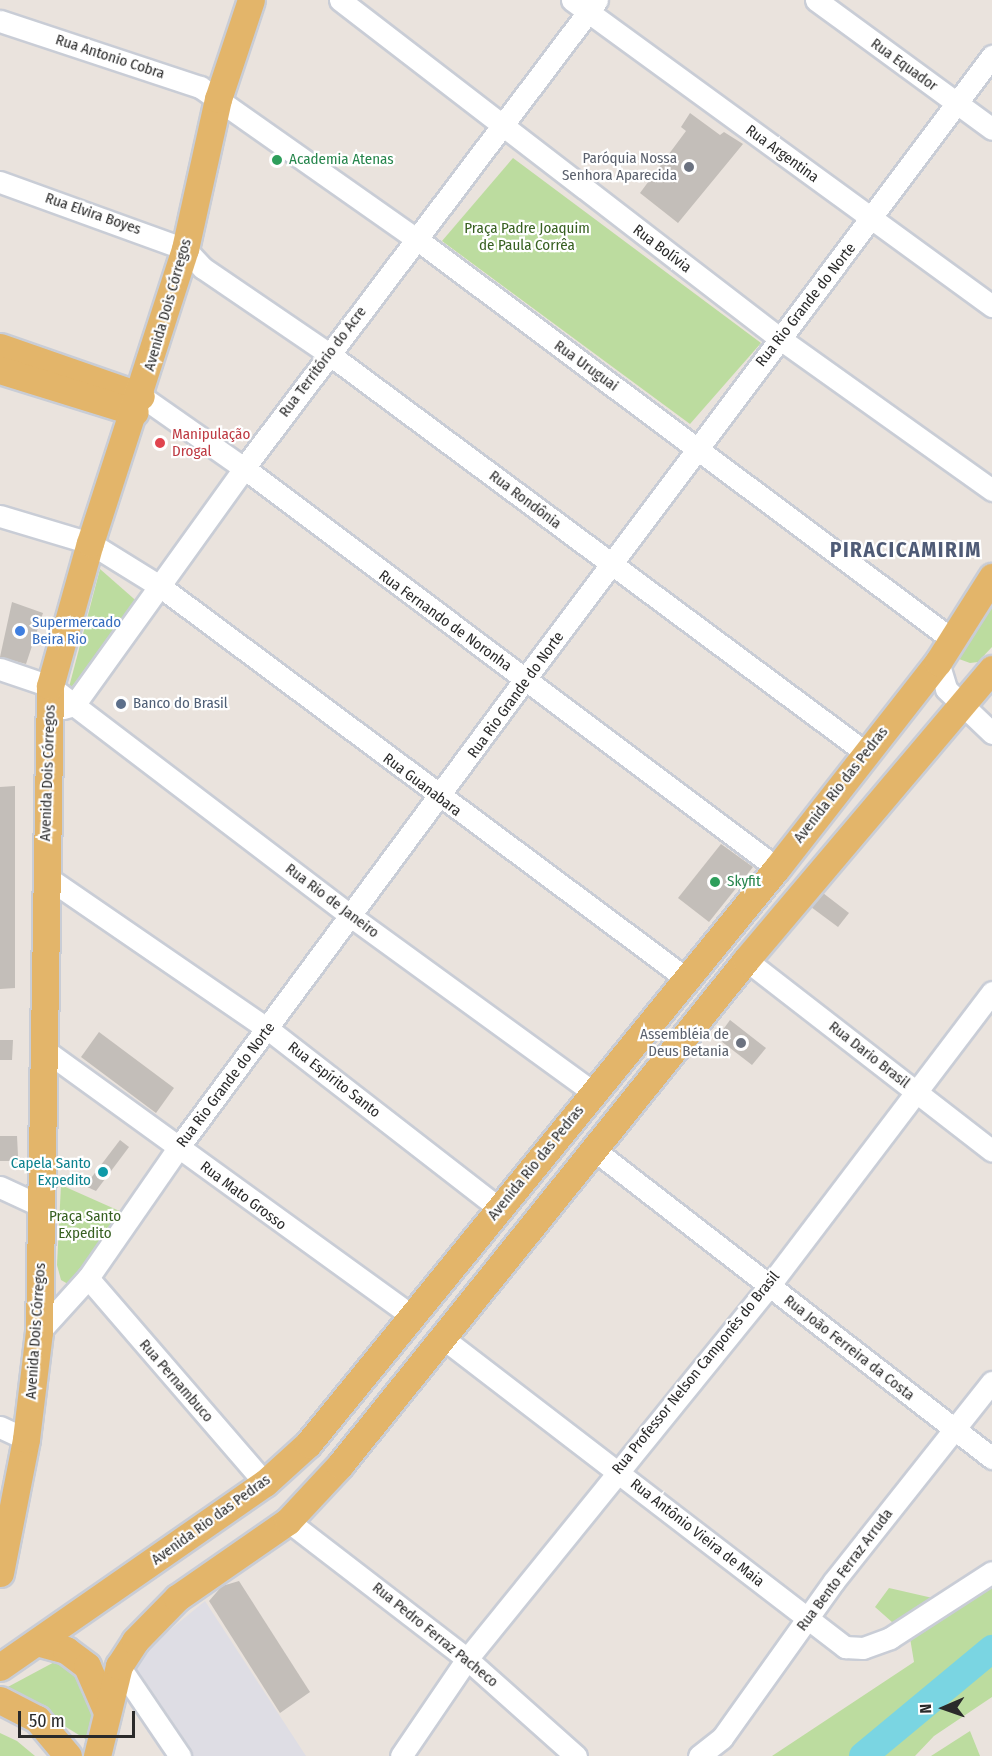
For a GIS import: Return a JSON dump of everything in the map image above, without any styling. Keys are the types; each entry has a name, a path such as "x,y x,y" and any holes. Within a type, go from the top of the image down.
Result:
{"main road":[{"name":"Avenida Dois Córregos","path":"0,1573 3,1542 26,1439 39,1332 46,1051 45,876 58,701 90,543 138,404 185,249 218,99 251,0"},
{"path":"0,347 138,404"},
{"path":"0,369 138,404"},
{"name":"Avenida Rio das Pedras","path":"0,1667 40,1643 265,1483 308,1444 777,868 865,752 938,662 950,638 992,578"},
{"path":"98,1756 119,1666 135,1641 177,1598 288,1521 444,1339 593,1149 746,960 960,703 992,669"},
{"path":"593,1092 606,1092 614,1105 593,1149"},
{"path":"82,1613 81,1639 119,1666"},
{"path":"40,1643 66,1650 87,1666 108,1716"},
{"path":"0,1700 37,1719 68,1756"}],"street":[{"name":"Rua Bolívia","path":"340,0 503,128 779,338 992,490"},
{"name":"Rua Equador","path":"816,0 992,129"},
{"name":"Rua Território do Acre","path":"58,701 160,587 244,468 329,354 503,128 586,4"},
{"name":"Rua Argentina","path":"586,4 872,220 992,306"},
{"name":"Rua Antonio Cobra","path":"0,21 200,87 218,99"},
{"name":"Rua Rio Grande do Norte","path":"39,1332 88,1278 178,1148 440,799 525,680 699,449 779,338 872,220 992,56"},
{"name":"Rua Uruguai","path":"218,99 418,240 950,638"},
{"name":"Rua Elvira Boyes","path":"0,182 185,249"},
{"name":"Rua Rondônia","path":"185,249 203,268 329,354 865,752"},
{"name":"Rua Fernando de Noronha","path":"138,404 244,468 777,868"},
{"name":"Rua Guanabara","path":"0,516 90,543 160,587 440,799 687,979"},
{"path":"938,662 941,681 960,703 992,733"},
{"name":"Rua Rio de Janeiro","path":"0,669 58,701 593,1092"},
{"name":"Rua Espírito Santo","path":"45,876 268,1029 499,1208"},
{"name":"Rua Dario Brasil","path":"746,960 992,1150"},
{"name":"Rua Professor Nelson Camponês do Brasil","path":"401,1756 467,1659 616,1469 769,1286 992,992"},
{"name":"Rua Mato Grosso","path":"46,1051 413,1317"},
{"name":"Rua João Ferreira da Costa","path":"593,1149 992,1458"},
{"path":"0,1187 43,1207"},
{"name":"Rua Pernambuco","path":"88,1278 265,1483"},
{"name":"Rua Antônio Vieira de Maia","path":"444,1339 846,1647 863,1648 890,1638 992,1572"},
{"name":"Rua Bento Ferraz Arruda","path":"699,1756 722,1738 807,1619 992,1382"},
{"path":"0,1427 26,1439"},
{"name":"Rua Pedro Ferraz Pacheco","path":"288,1521 467,1659 576,1756"},
{"path":"119,1666 180,1756"}],"shaded area":[{"path":"205,1601 306,1756 164,1756 126,1699 142,1653"}],"green space":[{"name":"Praça Padre Joaquim de Paula Corrêa","path":"513,158 761,343 690,424 442,241"},
{"path":"100,569 141,605 68,691"},
{"path":"992,597 992,647 978,662 970,663 959,659 956,648"},
{"name":"Praça Santo Expedito","path":"61,1185 124,1213 68,1284 61,1280 57,1265"},
{"path":"992,1583 992,1697 934,1736 915,1756 772,1756 914,1662 910,1638 875,1607 889,1588 937,1599"},
{"path":"60,1659 84,1677 95,1714 92,1743 4,1689"},
{"path":"970,1731 980,1756 931,1756"},
{"path":"0,1733 17,1741 35,1756 0,1756"}],"building":[{"name":"Paróquia Nossa Senhora Aparecida","path":"690,113 720,135 724,132 743,144 678,223 640,193 686,131 681,127"},
{"name":"Supermercado Beira Rio","path":"12,602 43,613 26,664 0,657"},
{"path":"15,786 15,988 0,989 0,787"},
{"name":"Skyfit","path":"721,844 753,867 709,922 678,898"},
{"path":"823,893 849,913 838,927 811,907"},
{"name":"Assembléia de Deus Betania","path":"730,1020 766,1048 752,1065 717,1038"},
{"path":"99,1032 174,1088 156,1113 81,1057"},
{"path":"0,1040 13,1040 12,1060 0,1060"},
{"path":"0,1136 17,1136 18,1156 10,1161 0,1161"},
{"name":"Capela Santo Expedito","path":"120,1140 129,1147 96,1191 85,1186"},
{"path":"239,1581 310,1692 280,1713 209,1601 222,1586"}],"waterway":[{"path":"863,1756 992,1649"}],"place":[{"name":"Academia Atenas","path":"277,160"},
{"name":"Paróquia Nossa Senhora Aparecida","path":"689,167"},
{"name":"Manipulação Drogal","path":"160,443"},
{"name":"Supermercado Beira Rio","path":"20,631"},
{"name":"Banco do Brasil","path":"121,704"},
{"name":"Skyfit","path":"715,882"},
{"name":"Assembléia de Deus Betania","path":"741,1043"},
{"name":"Capela Santo Expedito","path":"103,1172"}],"district":[{"name":"PIRACICAMIRIM","path":"906,550"}]}
